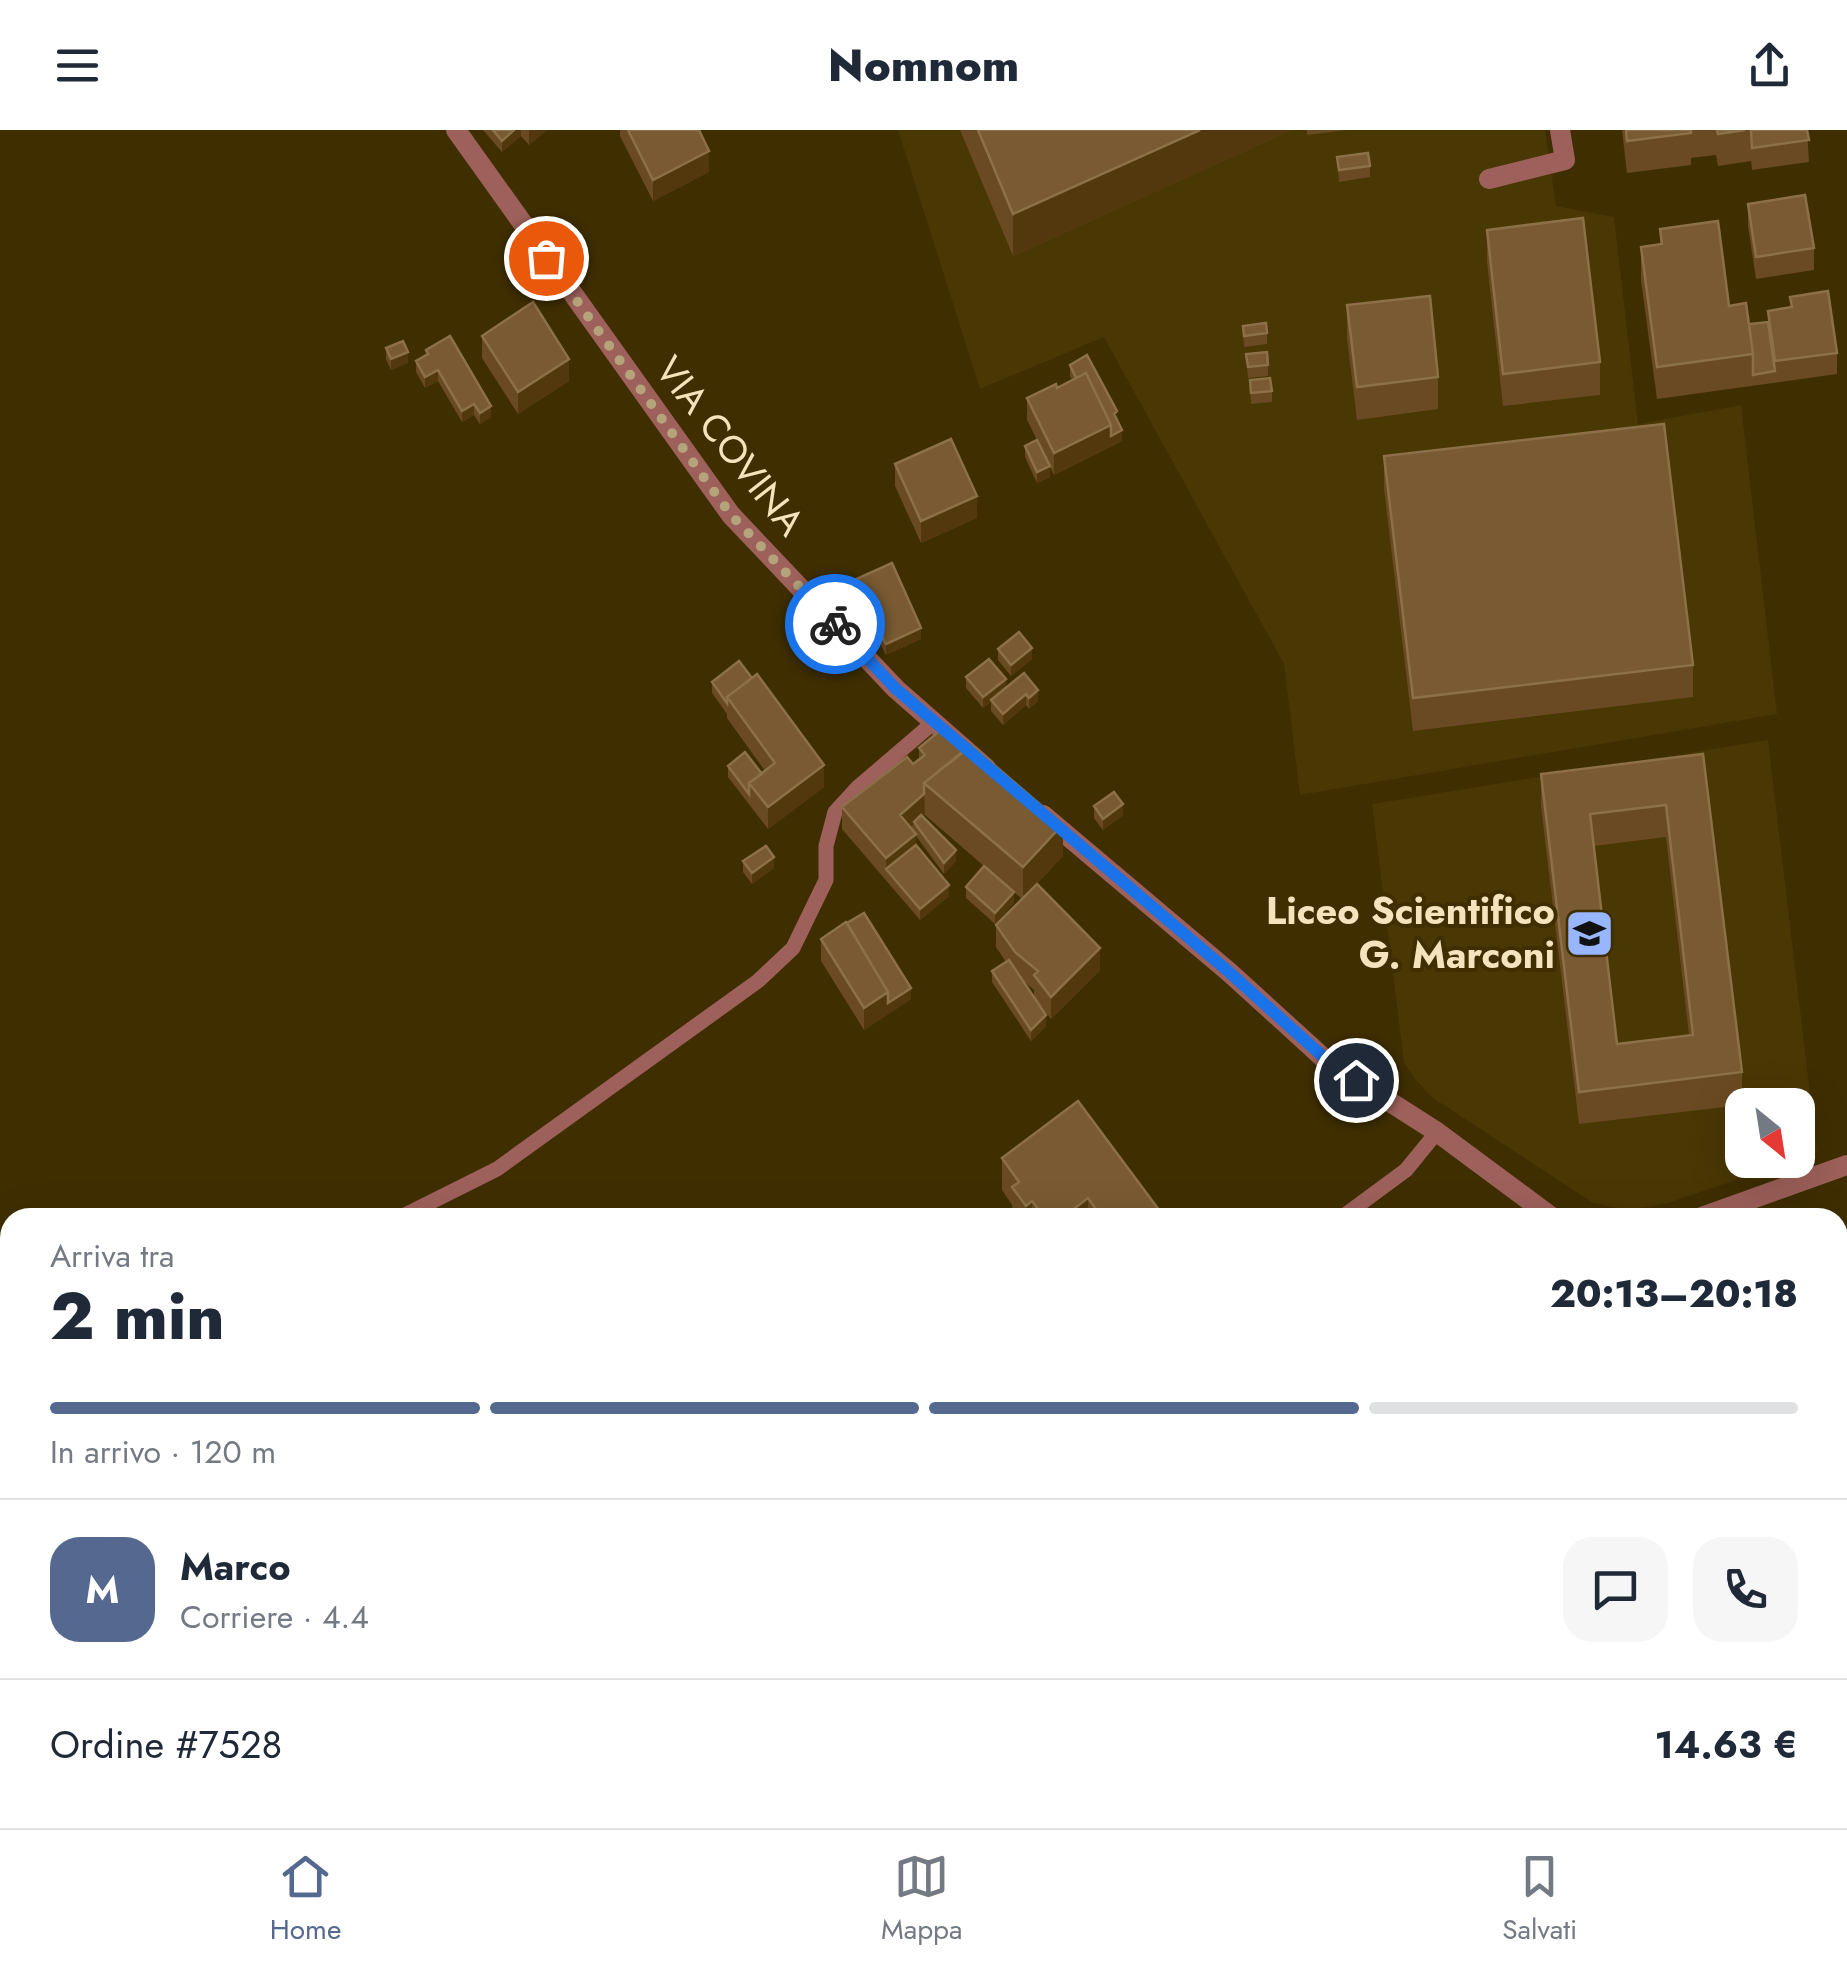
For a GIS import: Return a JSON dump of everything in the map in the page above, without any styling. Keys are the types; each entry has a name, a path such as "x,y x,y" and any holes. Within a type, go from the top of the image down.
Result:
{"street":[{"name":"VIA COVINA","path":"456,130 731,515 896,689 1004,784"},
{"path":"1489,179 1565,160 1560,130"},
{"path":"1033,807 1330,1063 1436,1132 1539,1208"},
{"path":"1727,1208 1847,1166"}],"lane":[{"path":"419,1208 496,1169 758,981 794,948 826,880 826,846 835,812 934,722"},
{"path":"1355,1208 1406,1170 1436,1132"}],"shaded area":[{"path":"898,130 1545,130 1556,206 1614,217 1638,424 1741,405 1777,714 1300,795 1284,664 1104,337 980,389"},
{"name":"Liceo Scientifico G. Marconi","path":"1768,740 1809,1088 1725,1088 1725,1178 1742,1178 1668,1203 1639,1208 1593,1203 1433,1098 1404,1063 1372,804"}],"building":[{"path":"493,130 514,130 502,141"},
{"path":"628,130 699,130 709,151 653,180"},
{"path":"978,130 1200,130 1013,214"},
{"path":"1626,130 1691,130 1691,133 1627,141"},
{"path":"1751,130 1807,130 1809,140 1752,148"},
{"path":"1368,153 1370,166 1339,170 1337,157"},
{"path":"1805,195 1814,248 1756,257 1748,204"},
{"path":"1583,218 1600,362 1503,374 1487,230"},
{"path":"1718,221 1729,306 1746,303 1753,354 1657,367 1641,247 1662,244 1660,229"},
{"path":"1828,291 1837,353 1775,361 1768,311 1792,307 1790,297"},
{"path":"1430,296 1438,377 1357,387 1347,305"},
{"path":"533,302 569,359 518,392 482,336"},
{"path":"1768,322 1775,371 1753,375 1749,324"},
{"path":"1266,323 1267,333 1244,336 1243,326"},
{"path":"450,336 491,406 480,413 474,404 462,411 438,370 425,377 416,361"},
{"path":"403,341 408,352 391,359 386,348"},
{"path":"1267,352 1268,365 1248,367 1246,354"},
{"path":"1087,355 1117,411 1114,414 1122,430 1111,436 1111,425 1086,373 1076,378 1070,365"},
{"path":"1086,373 1111,425 1054,453 1027,398"},
{"path":"1270,378 1272,391 1251,393 1250,380"},
{"path":"1664,424 1693,665 1413,698 1384,456"},
{"path":"951,439 977,496 921,521 895,464"},
{"path":"1037,440 1050,466 1037,472 1025,446"},
{"path":"892,563 921,628 886,644 854,580"},
{"path":"1019,632 1032,648 1011,665 998,649"},
{"path":"989,659 1006,679 983,697 966,677"},
{"path":"739,661 752,678 727,697 727,703 712,682"},
{"path":"1024,673 1038,690 1029,698 1026,694 1003,714 991,700"},
{"path":"757,674 824,765 768,807 749,783 775,763 727,697"},
{"path":"943,728 966,750 924,783 924,794 900,815 916,834 886,858 842,807 907,757 913,764 925,755 919,748"},
{"path":"971,745 1063,824 1023,867 924,783"},
{"path":"745,752 762,774 749,783 749,794 728,766"},
{"path":"1703,754 1742,1072 1579,1092 1541,774","holes":["1666,805 1693,1035 1617,1044 1590,814"]},
{"path":"1114,792 1123,804 1103,819 1094,806"},
{"path":"921,815 956,850 944,863 914,822"},
{"path":"916,845 949,885 920,909 886,869"},
{"path":"766,846 774,857 752,873 743,861"},
{"path":"984,866 1014,892 995,913 966,887"},
{"path":"1037,884 1100,948 1051,997 1034,975 1038,971 1015,952 996,925"},
{"path":"864,913 911,988 888,1003 888,992 847,923"},
{"path":"846,922 888,992 864,1008 821,939"},
{"path":"1009,960 1046,1015 1031,1030 992,971"},
{"path":"1078,1101 1158,1208 1095,1208 1088,1198 1075,1208 1037,1208 1032,1201 1026,1206 1012,1187 1019,1182 1002,1158"}],"way so far":[{"path":"546,258 731,515 835,624"}],"place":[{"name":"Liceo Scientifico G. Marconi","path":"1590,933"}],"route":[{"path":"835,624 896,689 1004,784 1117,876 1330,1063 1356,1080"}]}
